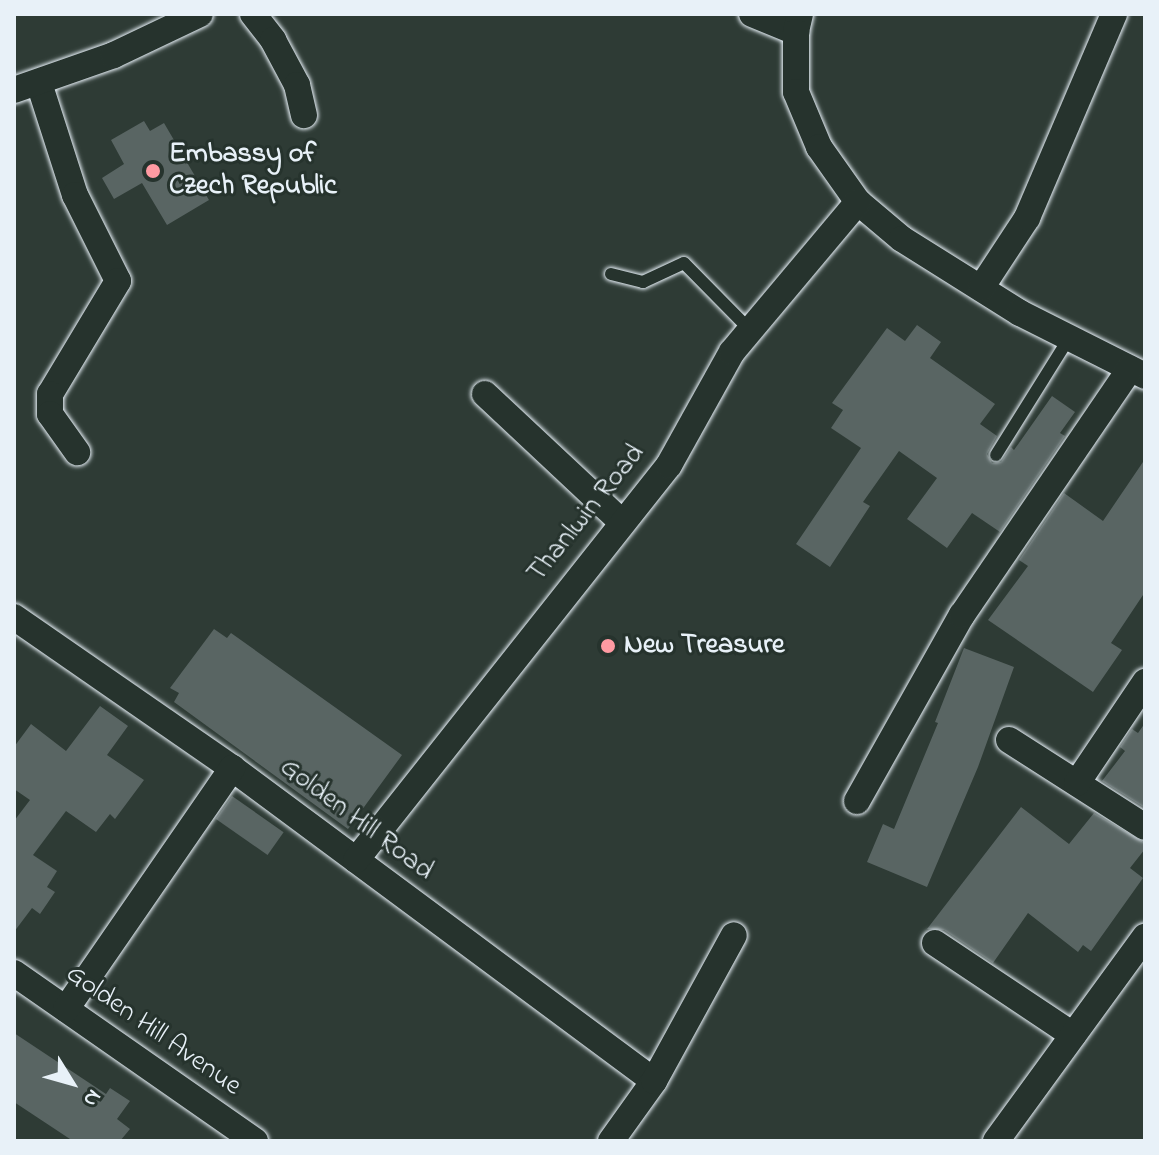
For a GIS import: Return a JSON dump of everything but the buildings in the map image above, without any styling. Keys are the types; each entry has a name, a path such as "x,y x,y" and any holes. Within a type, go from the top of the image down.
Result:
{"street":[{"path":"77,452 50,414 50,394 118,281 75,195 27,87 114,55 200,14"},
{"path":"253,14 273,40 297,85 304,115"},
{"path":"752,14 798,23 796,92 819,147 858,202 902,239 981,288 1138,373 962,615 857,801"},
{"path":"981,288 1027,218 1114,14"},
{"name":"Thanlwin Road","path":"356,860 669,465 732,352 858,202"},
{"path":"485,394 622,522"},
{"name":"Golden Hill Road","path":"14,617 232,768 654,1081"},
{"path":"1077,783 1145,682"},
{"path":"1009,740 1145,827"},
{"path":"66,1009 232,768"},
{"path":"611,1141 654,1081 734,935"},
{"path":"935,943 1073,1035"},
{"path":"996,1141 1143,945"},
{"name":"Golden Hill Avenue","path":"14,973 255,1141"}],"lane":[{"path":"611,274 643,282 684,263 750,330"},
{"path":"996,455 1069,338"}],"place":[{"name":"Embassy of Czech Republic","path":"153,171"},
{"name":"New Treasure","path":"608,646"}]}
